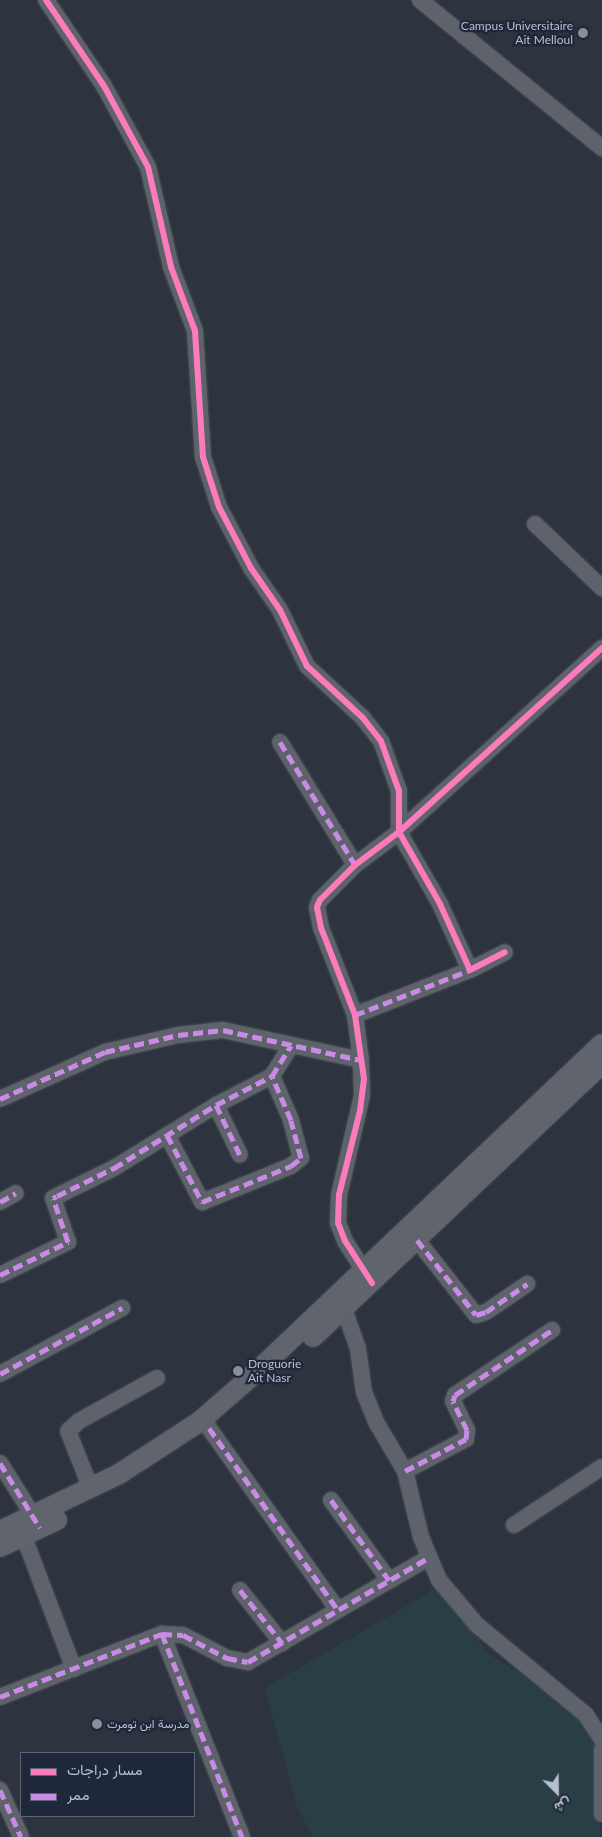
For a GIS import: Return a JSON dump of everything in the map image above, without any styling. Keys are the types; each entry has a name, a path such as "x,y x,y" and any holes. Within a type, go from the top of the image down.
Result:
{"main road":[{"path":"0,1532 32,1527 142,1474 209,1428 368,1277 602,1044"},
{"path":"368,1277 417,1240 602,1064"},
{"path":"0,1547 91,1488 146,1458 198,1422 342,1301"}],"street":[{"path":"46,0 104,86 148,166 171,267 195,331 203,457 219,507 251,568 280,610 307,666 363,718 381,741 399,791 399,832 440,904 470,970"},
{"path":"420,0 602,148"},
{"path":"535,524 602,588"},
{"path":"368,1277 344,1241 338,1222 338,1195 362,1095 362,1060 354,1015 321,928 317,907 320,900 355,865 399,832 602,648"},
{"path":"280,742 355,865"},
{"path":"354,1015 470,970 505,952"},
{"path":"0,1099 105,1052 178,1035 223,1030 362,1060"},
{"path":"0,1276 68,1242 53,1198 114,1168 216,1105 272,1076 291,1046"},
{"path":"167,1135 202,1202 291,1166 301,1158 293,1127 272,1076"},
{"path":"216,1105 240,1155"},
{"path":"0,1202 16,1193"},
{"path":"417,1240 476,1315 527,1284"},
{"path":"342,1301 358,1350 367,1400 405,1471 428,1558 439,1580 464,1612 578,1706 594,1724 602,1740"},
{"path":"0,1374 122,1308"},
{"path":"405,1471 466,1438 467,1430 453,1401 455,1395 552,1330"},
{"path":"91,1488 68,1431 79,1421 157,1378"},
{"path":"209,1428 338,1610"},
{"path":"0,1463 32,1527 74,1669"},
{"path":"514,1525 602,1467"},
{"path":"331,1500 390,1580"},
{"path":"1,1694 74,1669 162,1634 183,1635 227,1658 243,1663 282,1644 428,1558"},
{"path":"240,1590 282,1644"},
{"path":"162,1634 242,1837"},
{"path":"602,1750 602,1814"},
{"path":"0,1790 21,1837"}],"green space":[{"path":"442,1585 488,1654 541,1685 582,1722 600,1755 600,1837 312,1837 297,1807 265,1688"}],"marked path":[{"path":"280,742 355,865"},
{"path":"355,1015 470,970"},
{"path":"0,1099 105,1052 178,1035 223,1030 361,1060"},
{"path":"0,1275 68,1242 53,1198 114,1168 216,1105 272,1076 291,1045"},
{"path":"167,1135 202,1202 291,1166 301,1158 291,1120 272,1076"},
{"path":"216,1105 240,1155"},
{"path":"0,1202 16,1193"},
{"path":"417,1240 476,1315 486,1312 527,1284"},
{"path":"0,1374 122,1308"},
{"path":"405,1471 466,1439 467,1430 453,1401 455,1395 552,1330"},
{"path":"209,1428 338,1610"},
{"path":"0,1463 40,1528"},
{"path":"331,1500 389,1580"},
{"path":"0,1697 162,1634 183,1635 227,1658 248,1662 428,1558"},
{"path":"240,1590 282,1643"},
{"path":"162,1634 242,1837"},
{"path":"0,1790 21,1837"}],"cycle path":[{"path":"46,0 104,86 148,167 171,267 195,331 203,457 219,507 251,568 280,610 307,666 363,718 381,741 399,791 399,832 440,904 470,970 505,952"},
{"path":"372,1283 345,1241 338,1223 339,1195 360,1111 364,1079 355,1015 321,928 317,907 320,900 355,865 399,832 602,648"}],"place":[{"name":"Campus Universitaire Ait Melloul","path":"583,33"},
{"name":"Droguorie Ait Nasr","path":"238,1371"},
{"name":"مدرسة ابن تومرت","path":"97,1724"}]}
